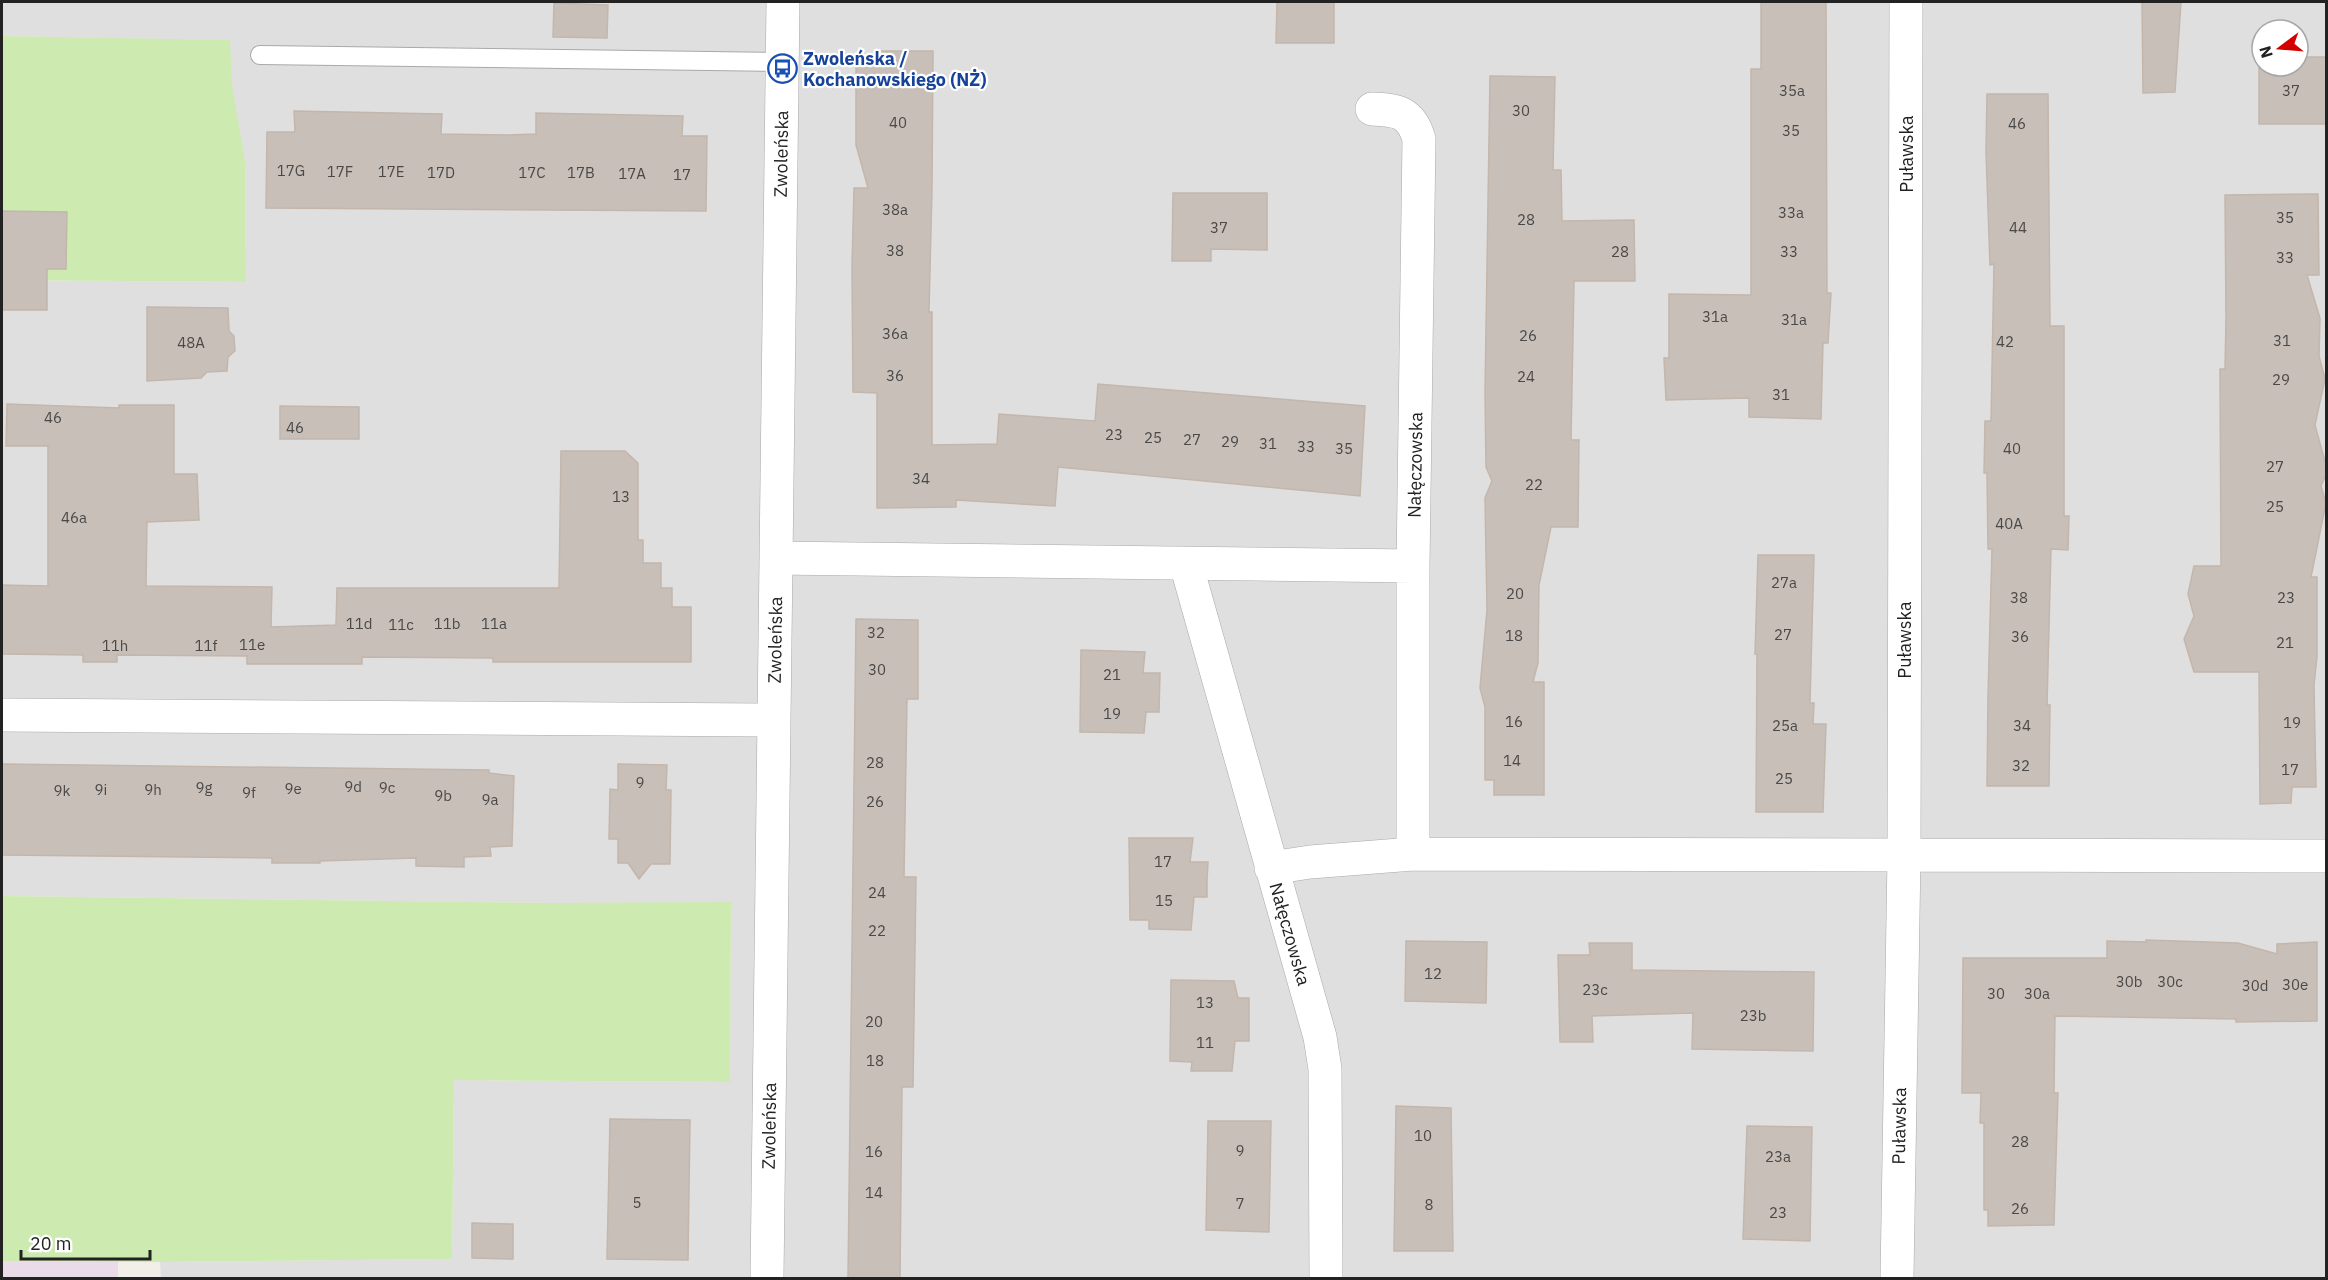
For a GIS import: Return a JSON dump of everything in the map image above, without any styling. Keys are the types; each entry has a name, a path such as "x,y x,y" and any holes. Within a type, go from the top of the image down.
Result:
{"street":[{"name":"Zwoleńska","path":"767,1278 783,2"},
{"name":"Puławska","path":"1897,1278 1904,857 1906,2"},
{"name":"Nałęczowska","path":"1372,109 1397,110 1410,120 1419,139 1413,566 1413,854"},
{"path":"776,558 1413,566"},
{"name":"Nałęczowska","path":"1186,564 1320,1037 1325,1070 1326,1278"},
{"path":"2,715 774,720"},
{"path":"1271,868 1310,862 1413,854 1904,857 2326,856"}],"lane":[{"path":"260,55 782,62"}],"shaded area":[{"path":"2,2 2326,2 2326,1278 161,1278 160,1262 452,1259 454,1080 730,1082 731,903 2,896 2,280 246,282 245,161 214,40 2,36"},
{"path":"2,1261 118,1261 118,1278 2,1278"}],"green space":[{"path":"2,36 230,40 232,85 245,161 246,282 2,280"},
{"path":"2,896 548,903 731,902 730,1082 454,1080 452,1259 2,1261"}],"building":[{"path":"1277,2 1334,2 1334,43 1276,43"},
{"path":"1761,2 1826,2 1827,293 1831,293 1828,343 1823,343 1821,419 1749,417 1749,398 1666,400 1664,358 1669,358 1669,294 1751,295 1751,69 1761,69"},
{"path":"2142,2 2181,2 2175,92 2143,93"},
{"path":"554,3 608,5 607,38 553,37"},
{"path":"882,51 933,51 929,312 932,312 932,445 997,444 999,414 1095,421 1098,384 1365,406 1360,496 1058,467 1055,506 956,500 956,507 877,508 877,393 853,392 852,267 854,188 868,188 856,145 856,61 882,62"},
{"path":"2310,57 2326,57 2326,124 2259,124 2259,78 2310,78"},
{"path":"1490,76 1555,77 1553,170 1561,170 1562,221 1634,220 1635,281 1574,281 1571,440 1579,440 1578,527 1551,527 1539,585 1538,663 1533,682 1544,682 1544,795 1494,795 1494,780 1485,780 1485,707 1480,688 1487,610 1485,498 1492,481 1486,467 1485,393"},
{"path":"1987,94 2048,94 2050,326 2064,326 2064,516 2069,516 2068,550 2051,549 2047,705 2050,705 2049,786 1987,786 1992,549 1988,549 1987,473 1984,473 1985,421 1991,421 1994,264 1990,265 1986,152"},
{"path":"294,111 442,114 441,134 508,135 536,134 536,113 683,116 682,136 707,136 706,211 266,208 267,132 295,132"},
{"path":"1173,193 1267,193 1267,250 1211,249 1211,261 1172,261"},
{"path":"2318,194 2319,275 2307,275 2320,318 2319,356 2325,379 2315,425 2326,465 2326,474 2321,486 2326,503 2311,577 2317,577 2317,657 2314,685 2316,787 2292,787 2291,803 2260,804 2259,672 2194,672 2184,639 2194,616 2188,594 2194,566 2221,566 2220,369 2225,369 2225,195"},
{"path":"2,211 67,212 66,269 47,269 47,310 2,310"},
{"path":"147,307 228,308 229,331 234,336 235,351 228,357 227,371 207,372 201,378 147,381"},
{"path":"7,404 119,408 119,405 174,405 174,474 197,474 199,520 147,522 146,586 272,587 271,627 336,625 337,588 559,588 561,451 625,451 638,463 638,540 643,540 643,563 661,563 661,588 672,588 672,607 691,607 691,662 493,662 493,658 362,657 362,664 247,664 247,656 117,655 117,662 83,662 83,655 2,654 2,585 48,586 48,446 6,446"},
{"path":"280,406 359,407 359,439 280,439"},
{"path":"1758,555 1814,555 1810,703 1814,703 1813,724 1826,724 1823,812 1756,812 1757,654 1755,654"},
{"path":"856,619 918,620 918,699 907,699 904,877 916,877 913,1087 902,1087 900,1278 848,1278"},
{"path":"1081,650 1145,652 1143,673 1160,673 1159,712 1146,712 1144,733 1080,732"},
{"path":"2,764 489,770 489,773 514,776 512,846 490,847 491,856 464,857 464,867 416,866 416,858 272,863 272,858 2,855"},
{"path":"618,764 667,765 666,790 671,790 670,864 651,864 639,879 628,863 618,863 618,839 609,839 610,789 618,790"},
{"path":"1129,838 1193,838 1190,862 1208,862 1207,897 1194,897 1191,930 1149,929 1149,920 1130,920"},
{"path":"2146,940 2238,943 2277,954 2277,944 2317,942 2317,1021 2236,1022 2236,1019 2055,1016 2054,1093 2058,1093 2054,1225 1988,1226 1988,1210 1984,1210 1984,1123 1980,1123 1981,1093 1962,1093 1963,958 2107,958 2107,941 2147,942"},
{"path":"1406,941 1487,942 1486,1003 1405,1001"},
{"path":"1589,943 1632,943 1632,970 1814,972 1813,1051 1692,1049 1693,1013 1592,1016 1593,1042 1560,1042 1558,955 1590,955"},
{"path":"1171,980 1234,981 1238,998 1249,998 1249,1041 1235,1041 1232,1071 1191,1071 1192,1062 1170,1061"},
{"path":"1396,1106 1451,1108 1453,1251 1394,1251"},
{"path":"610,1119 690,1120 688,1260 607,1259"},
{"path":"1208,1121 1271,1121 1269,1232 1206,1230"},
{"path":"1747,1126 1812,1127 1810,1241 1743,1239"},
{"path":"472,1223 513,1224 513,1259 472,1258"}],"place":[{"name":"Zwoleńska / Kochanowskiego (NŻ)","path":"782,68"}]}
